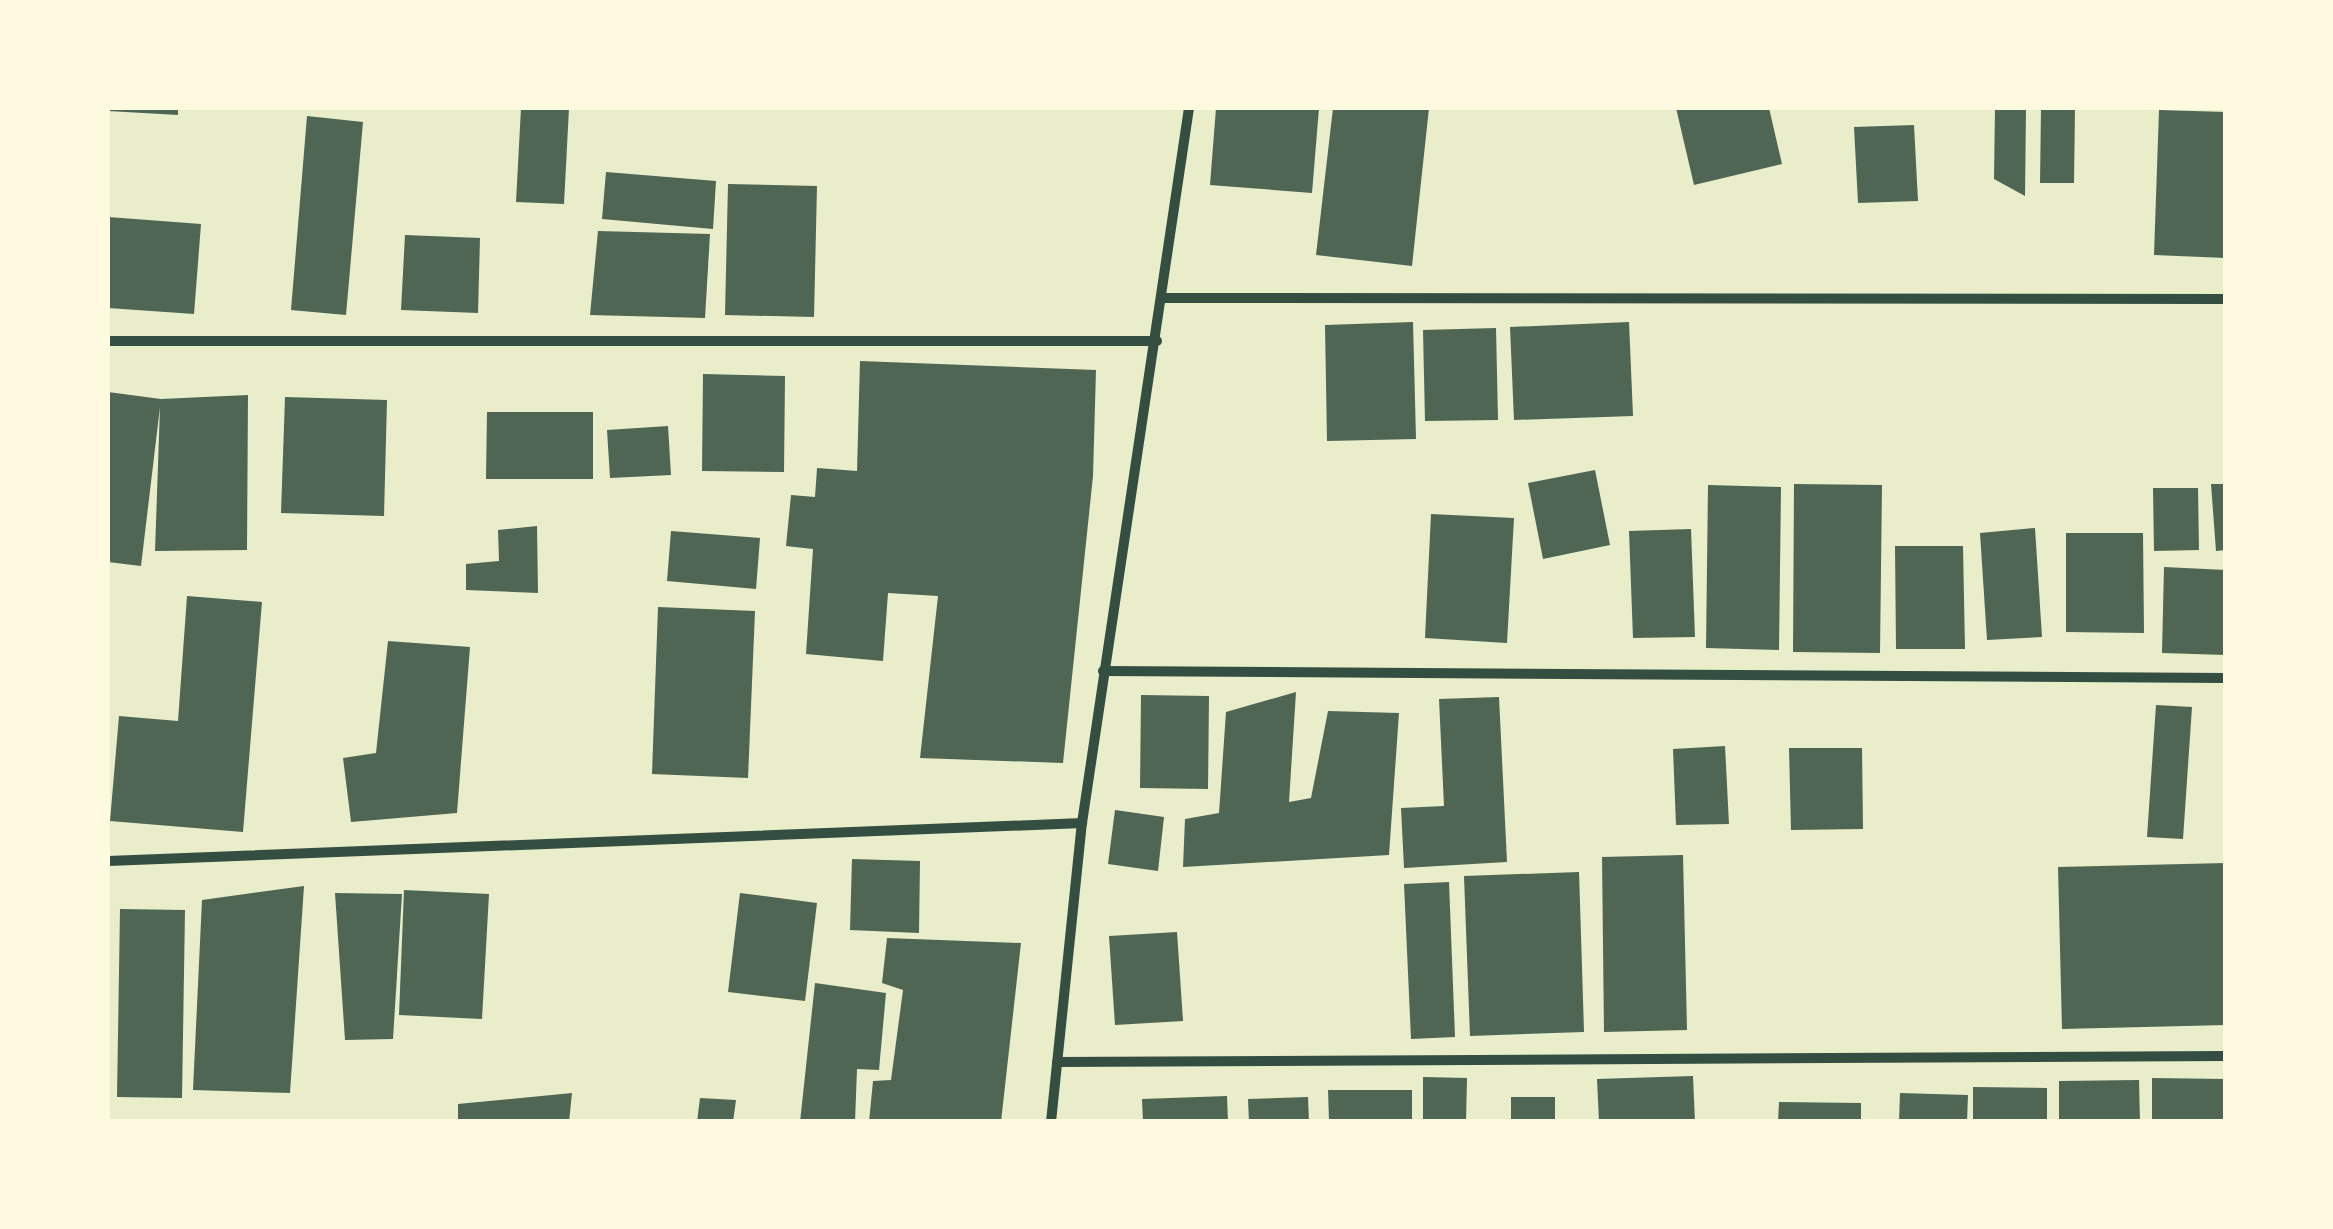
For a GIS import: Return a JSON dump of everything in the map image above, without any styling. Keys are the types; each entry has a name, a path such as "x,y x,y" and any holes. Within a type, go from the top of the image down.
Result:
{"street":[{"path":"1050,1122 1082,823 1189,108"},
{"path":"1162,298 2226,299"},
{"path":"108,340 1157,341"},
{"path":"1103,671 2226,678"},
{"path":"108,861 1082,823"},
{"path":"1058,1062 2226,1056"}],"building":[{"path":"178,108 178,115 108,111"},
{"path":"521,108 569,108 564,204 516,202"},
{"path":"1216,108 1319,108 1312,193 1210,185"},
{"path":"1333,108 1429,108 1412,266 1316,255"},
{"path":"1676,108 1769,108 1782,164 1694,185"},
{"path":"1995,108 2026,108 2025,196 1994,179"},
{"path":"2041,108 2075,108 2074,183 2040,183"},
{"path":"2159,110 2226,112 2226,258 2154,255"},
{"path":"307,116 363,122 346,315 291,310"},
{"path":"1914,125 1918,201 1858,203 1854,127"},
{"path":"606,172 716,181 713,229 602,219"},
{"path":"728,184 817,186 814,317 725,315"},
{"path":"108,217 201,224 194,314 108,308"},
{"path":"598,231 710,234 705,318 590,315"},
{"path":"405,235 480,238 478,313 401,310"},
{"path":"1413,322 1416,439 1327,441 1325,325"},
{"path":"1629,322 1633,416 1514,420 1510,327"},
{"path":"1496,328 1498,420 1425,421 1423,330"},
{"path":"860,361 1096,370 1093,476 1063,763 920,758 938,596 888,593 883,661 806,654 813,549 786,546 791,495 815,497 817,468 857,471"},
{"path":"703,374 785,376 784,472 702,471"},
{"path":"108,392 161,399 248,395 247,550 155,551 160,407 141,566 108,562"},
{"path":"285,397 387,400 384,516 281,513"},
{"path":"487,412 593,412 593,479 486,479"},
{"path":"668,426 671,475 610,478 607,430"},
{"path":"1595,470 1610,545 1543,559 1528,483"},
{"path":"1794,484 1882,485 1880,653 1793,652"},
{"path":"2211,484 2226,484 2226,550 2216,551"},
{"path":"1708,485 1781,487 1779,650 1706,648"},
{"path":"2153,488 2198,488 2199,550 2154,551"},
{"path":"1431,514 1514,518 1507,643 1425,638"},
{"path":"537,526 538,593 466,590 466,564 499,561 498,530"},
{"path":"2035,528 2042,637 1987,640 1980,533"},
{"path":"1691,529 1695,637 1633,638 1629,531"},
{"path":"671,531 760,538 756,589 667,581"},
{"path":"2066,533 2143,533 2144,633 2066,632"},
{"path":"1895,546 1963,546 1965,649 1896,649"},
{"path":"2164,567 2226,570 2226,655 2162,653"},
{"path":"187,596 262,602 243,832 110,821 119,716 178,721"},
{"path":"658,607 755,611 748,778 652,774"},
{"path":"388,641 470,647 457,813 351,822 343,758 376,753"},
{"path":"1296,692 1289,802 1311,798 1328,711 1399,713 1389,855 1183,867 1185,819 1219,813 1226,712"},
{"path":"1141,695 1209,696 1208,789 1140,788"},
{"path":"1499,697 1507,862 1404,868 1401,808 1444,806 1439,699"},
{"path":"2156,705 2192,707 2183,839 2147,837"},
{"path":"1725,746 1729,824 1676,825 1673,749"},
{"path":"1789,748 1862,748 1863,829 1791,830"},
{"path":"1115,810 1164,817 1158,871 1108,864"},
{"path":"1683,855 1687,1030 1604,1032 1602,857"},
{"path":"852,859 920,861 919,933 850,930"},
{"path":"2226,863 2226,1025 2062,1029 2058,867"},
{"path":"1579,872 1584,1032 1470,1036 1464,876"},
{"path":"1449,882 1455,1037 1411,1039 1404,884"},
{"path":"304,886 290,1093 193,1090 202,900"},
{"path":"404,890 489,894 482,1019 399,1015"},
{"path":"335,893 402,894 393,1039 345,1040"},
{"path":"740,893 817,903 805,1001 728,992"},
{"path":"120,909 185,910 182,1098 117,1097"},
{"path":"1177,932 1183,1021 1115,1025 1109,936"},
{"path":"887,938 1021,943 1001,1122 869,1122 873,1081 891,1080 903,990 882,983"},
{"path":"815,983 886,993 879,1070 857,1069 855,1122 800,1122"},
{"path":"1693,1076 1695,1122 1599,1122 1597,1079"},
{"path":"1423,1077 1467,1078 1466,1122 1423,1122"},
{"path":"2152,1078 2226,1079 2226,1122 2152,1122"},
{"path":"2139,1080 2140,1122 2059,1122 2059,1081"},
{"path":"1973,1087 2047,1088 2047,1122 1973,1122"},
{"path":"1328,1090 1412,1090 1412,1122 1329,1122"},
{"path":"572,1093 569,1122 458,1122 458,1104"},
{"path":"1900,1093 1968,1095 1967,1122 1899,1122"},
{"path":"1227,1096 1228,1122 1143,1122 1142,1099"},
{"path":"1308,1097 1309,1122 1249,1122 1248,1099"},
{"path":"1511,1097 1555,1097 1555,1122 1511,1122"},
{"path":"700,1098 736,1100 733,1122 697,1122"},
{"path":"1779,1102 1861,1103 1861,1122 1778,1122"}]}
